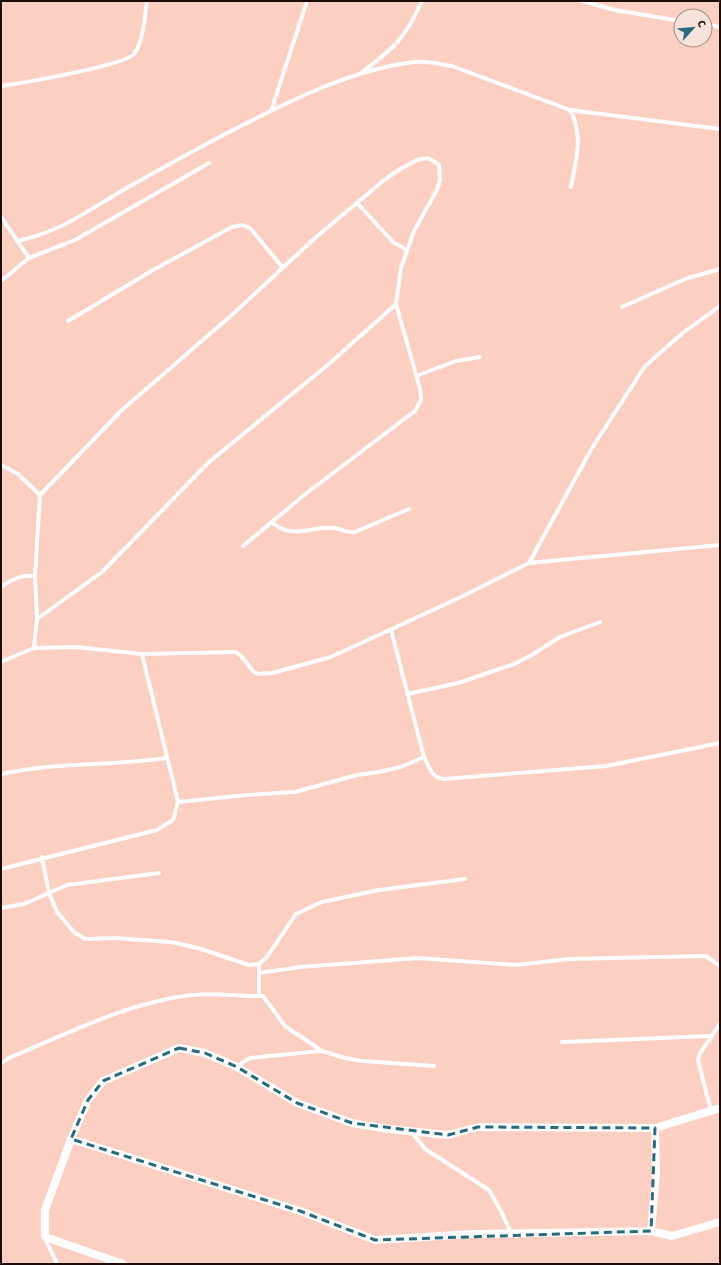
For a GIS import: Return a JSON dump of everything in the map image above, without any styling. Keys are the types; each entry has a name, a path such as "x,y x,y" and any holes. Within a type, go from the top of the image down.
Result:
{"street":[{"path":"123,1264 45,1237 45,1210 71,1139 88,1100 103,1081 179,1048 205,1053 237,1067 297,1103 332,1116 352,1123 411,1131 448,1135 478,1126 656,1128 720,1108"},
{"path":"651,1231 656,1173 656,1128"},
{"path":"71,1139 300,1211 375,1240 511,1234 651,1231 672,1236 720,1222"}],"lane":[{"path":"1,86 82,71 114,63 133,55 140,41 147,1"},
{"path":"271,110 307,1"},
{"path":"359,75 400,41 411,26 422,1"},
{"path":"582,1 615,10 673,20"},
{"path":"17,241 39,236 72,222 179,159 271,110 338,81 414,62 434,62 452,66 570,110 720,129"},
{"path":"570,110 575,119 578,132 578,150 571,186"},
{"path":"34,648 37,618 35,576 40,494 122,410 356,204 400,169 418,160 427,158 434,160 439,165 440,180 437,190 414,231 407,250 401,268 396,304 416,376 421,400 415,411 308,492 273,523 243,546"},
{"path":"1,281 29,258 75,240 208,162"},
{"path":"356,204 393,242 407,250"},
{"path":"1,217 29,258"},
{"path":"68,321 153,270 232,227 242,225 250,228 283,268"},
{"path":"622,307 685,279 720,269"},
{"path":"37,618 102,572 209,462 330,363 396,304"},
{"path":"529,563 592,448 645,366 684,332 720,306"},
{"path":"416,376 456,361 480,357"},
{"path":"1,465 18,474 40,494"},
{"path":"273,523 280,529 292,532 334,528 348,533 355,532 409,510"},
{"path":"1,662 34,648 76,647 142,654 236,652 254,672 258,674 272,673 331,658 529,563 720,545"},
{"path":"1,587 15,578 26,575 35,576"},
{"path":"408,694 458,683 514,664 532,655 560,637 600,622"},
{"path":"391,630 424,757 432,773 437,777 443,779 606,766 720,743"},
{"path":"1,869 42,857 162,828 173,820 178,802 142,654"},
{"path":"178,802 294,792 358,775 401,767 424,757"},
{"path":"1,774 31,768 68,764 119,763 167,758"},
{"path":"42,857 49,893 57,912 74,932 85,939 123,938 170,942 198,948 249,965 259,964 267,957 296,914 322,902 379,890 465,879"},
{"path":"1,908 24,904 67,885 159,873"},
{"path":"259,973 418,958 517,965 569,959 706,956 720,966"},
{"path":"259,964 259,996"},
{"path":"1,1064 10,1057 138,1006 192,995 263,996 284,1026 322,1051 345,1058 362,1061 434,1066"},
{"path":"711,1111 698,1060 700,1053 710,1036 720,1024"},
{"path":"562,1042 652,1040 710,1036"},
{"path":"237,1067 250,1058 322,1051"},
{"path":"411,1131 425,1148 489,1190 499,1206 511,1234"},
{"path":"45,1237 57,1264"}],"highlighted area":[{"path":"179,1048 205,1053 237,1067 297,1103 352,1123 448,1135 478,1127 655,1128 651,1231 375,1240 300,1211 71,1139 88,1100 103,1081"}]}
